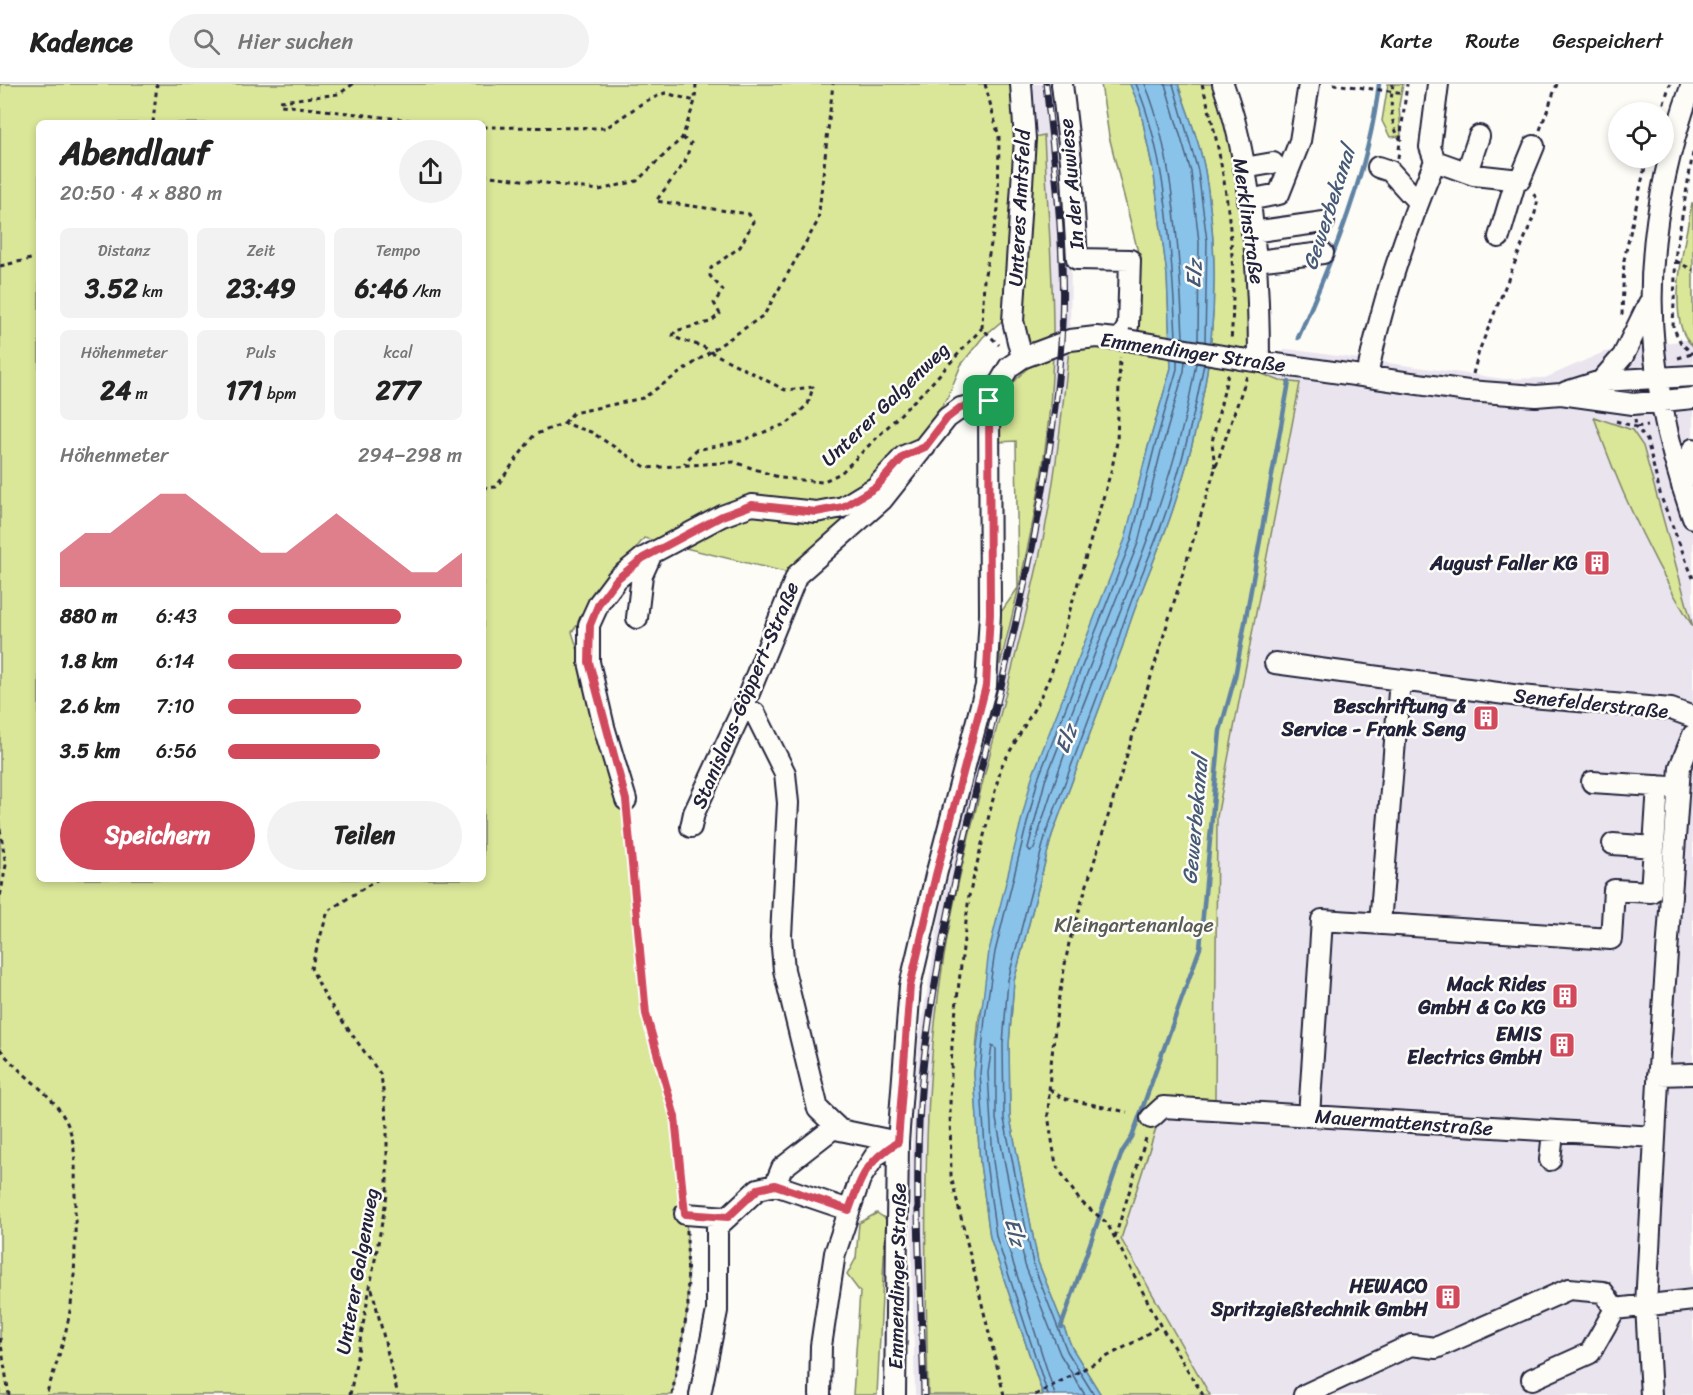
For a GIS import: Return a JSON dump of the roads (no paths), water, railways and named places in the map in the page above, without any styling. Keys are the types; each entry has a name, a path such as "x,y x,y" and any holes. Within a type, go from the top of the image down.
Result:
{"street":[{"name":"Unteres Amtsfeld","path":"1021,84 1025,139 1013,321 1022,358"},
{"name":"In der Auwiese","path":"1062,84 1071,161 1077,259 1130,260 1125,294 1128,326 1124,339"},
{"name":"Merklinstraße","path":"1223,84 1244,168 1259,292 1240,360"},
{"path":"1248,200 1279,194 1300,141 1309,84"},
{"path":"1367,377 1382,312 1418,202 1435,160 1430,147 1438,84"},
{"path":"1692,84 1660,198 1653,243 1651,299 1660,401 1682,486 1693,518"},
{"path":"1467,172 1479,136"},
{"path":"1498,237 1518,180 1534,146"},
{"path":"1435,160 1467,172 1518,180"},
{"path":"1244,168 1273,162"},
{"path":"1378,167 1390,171 1396,181 1418,202"},
{"path":"1252,232 1324,222"},
{"path":"1256,261 1323,253"},
{"path":"1601,381 1623,356 1651,299"},
{"name":"Emmendinger Straße","path":"895,1395 898,1142 910,986 936,875 986,686 990,614 989,401 1009,367 1022,358 1070,340 1096,337 1124,339 1240,360 1468,391 1536,396 1561,394 1633,404 1693,398"},
{"name":"Emmendinger Straße","path":"1561,394 1601,381 1656,376 1693,376"},
{"name":"Stanislaus-Göppert-Straße","path":"691,827 694,813 743,708 797,575 882,500 947,418 960,408 989,401"},
{"path":"626,800 589,662 590,625 599,603 617,579 652,553 722,516 752,505 816,512 843,507 876,487 904,456 925,447"},
{"path":"1682,486 1693,449"},
{"path":"637,618 642,575 652,553"},
{"name":"Senefelderstraße","path":"1275,663 1520,696 1671,709 1693,717"},
{"path":"1380,924 1400,680"},
{"path":"743,708 755,713 785,773 788,802 781,936 784,970 818,1109 840,1130 898,1142"},
{"path":"1651,1395 1646,1305 1658,1075 1657,1015 1683,780 1680,767 1693,735"},
{"path":"1592,782 1658,786 1683,780"},
{"path":"1309,1116 1322,920 1611,939 1614,890 1651,892 1658,786"},
{"path":"1613,844 1654,847"},
{"path":"1658,1075 1693,1074"},
{"name":"Mauermattenstraße","path":"1153,1116 1163,1107 1655,1137"},
{"path":"775,1185 782,1168 836,1126"},
{"path":"1550,1160 1553,1132"},
{"path":"820,1395 821,1346 835,1253 860,1179 875,1156 898,1142"},
{"path":"700,1395 717,1311 717,1227 758,1189 775,1185 849,1210"},
{"path":"685,1214 728,1217"},
{"path":"1304,1395 1412,1345 1436,1348 1500,1329 1538,1297 1569,1290 1603,1292 1615,1309"},
{"path":"1615,1309 1693,1300"},
{"path":"1532,1379 1592,1358 1615,1309"}],"water":[{"name":"Elz","path":"1130,84 1178,84 1197,138 1205,171 1214,258 1214,300 1205,383 1186,467 1167,526 1052,835 1014,981 1009,1044 1010,1118 1038,1262 1072,1348 1101,1395 1043,1395 990,1237 980,1163 974,1073 989,951 1032,777 1125,539 1171,368 1167,275 1154,175 1140,108"}],"waterway":[{"name":"Gewerbekanal","path":"1298,338 1348,214 1367,149 1379,84"},
{"name":"Gewerbekanal","path":"1061,1327 1122,1152 1132,1137 1200,948 1220,731 1235,677 1289,382"}],"railway":[{"path":"924,1395 918,1170 922,1080 927,1036 941,949 959,862 1020,605 1038,518 1052,431 1061,343 1061,246 1046,84"}],"place":[{"name":"August Faller KG","path":"1597,563"},
{"name":"Beschriftung & Service - Frank Seng","path":"1486,718"},
{"name":"Mack Rides GmbH & Co KG","path":"1565,996"},
{"name":"EMIS Electrics GmbH","path":"1562,1045"},
{"name":"HEWACO Spritzgießtechnik GmbH","path":"1448,1297"}],"park label":[{"name":"Kleingartenanlage","path":"1134,925"}]}
